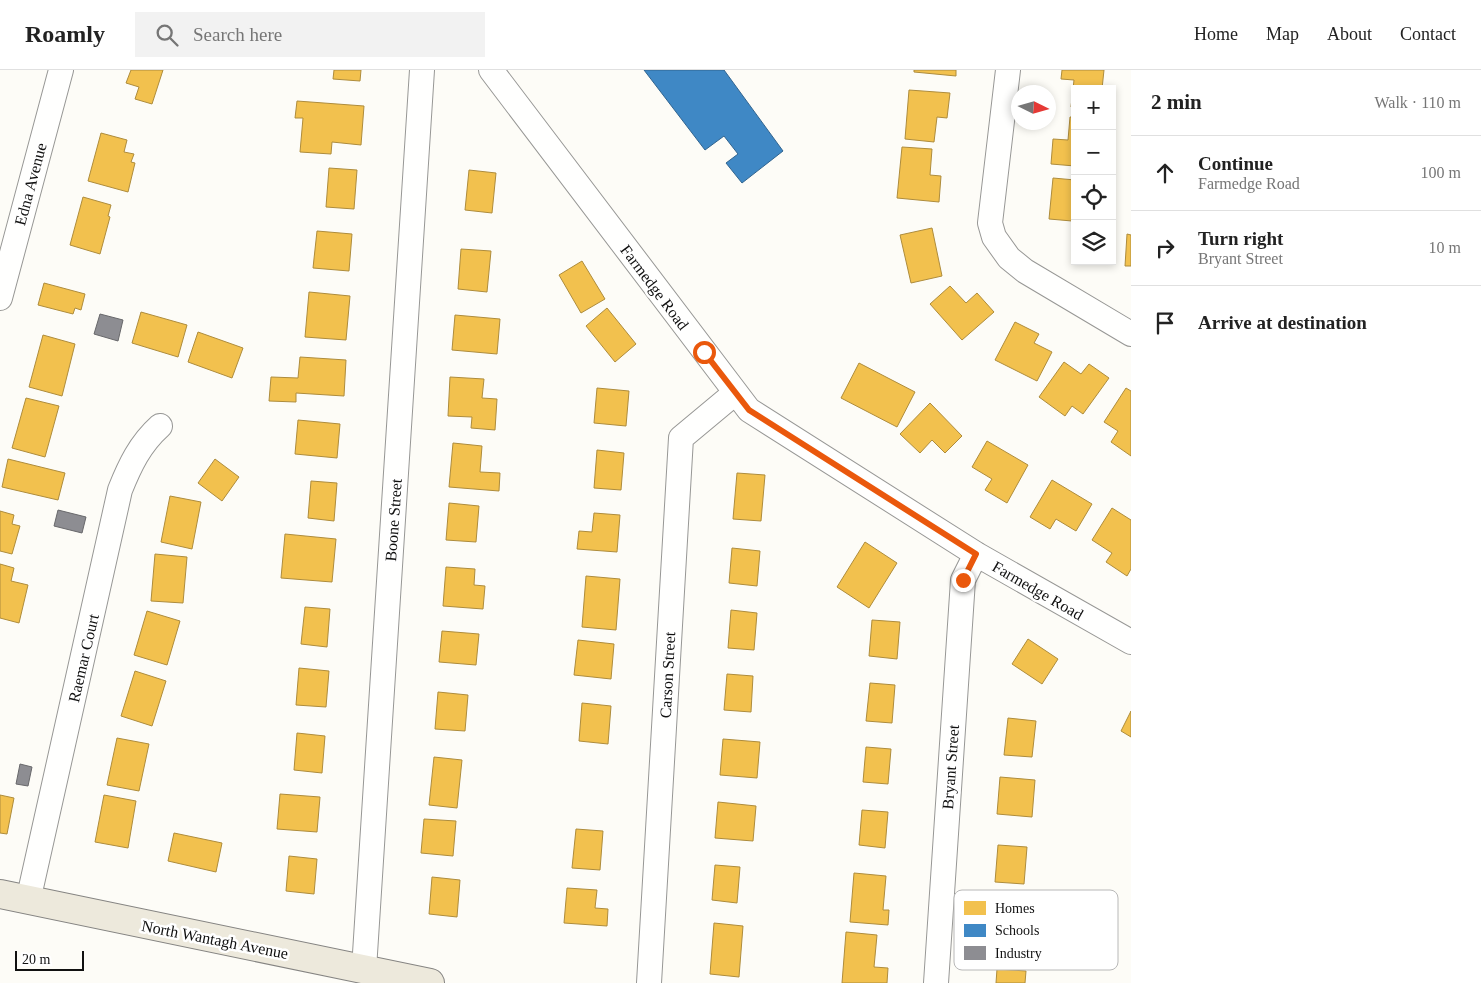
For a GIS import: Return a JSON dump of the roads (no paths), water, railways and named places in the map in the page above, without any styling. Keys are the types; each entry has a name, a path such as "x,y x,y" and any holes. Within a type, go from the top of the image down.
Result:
{"main road":[{"name":"North Wantagh Avenue","path":"0,894 430,983"}],"street":[{"name":"Edna Avenue","path":"0,298 61,70"},
{"name":"Boone Street","path":"364,969 422,70"},
{"name":"Farmedge Road","path":"491,70 749,410 976,554 1131,642"},
{"path":"1008,70 994,178 990,223 992,231 1008,258 1025,271 1131,334"},
{"name":"Carson Street","path":"650,983 681,438 735,393"},
{"name":"Raemar Court","path":"28,901 120,490 130,463 145,441 160,426"},
{"name":"Bryant Street","path":"936,983 963,580 976,554"}]}
